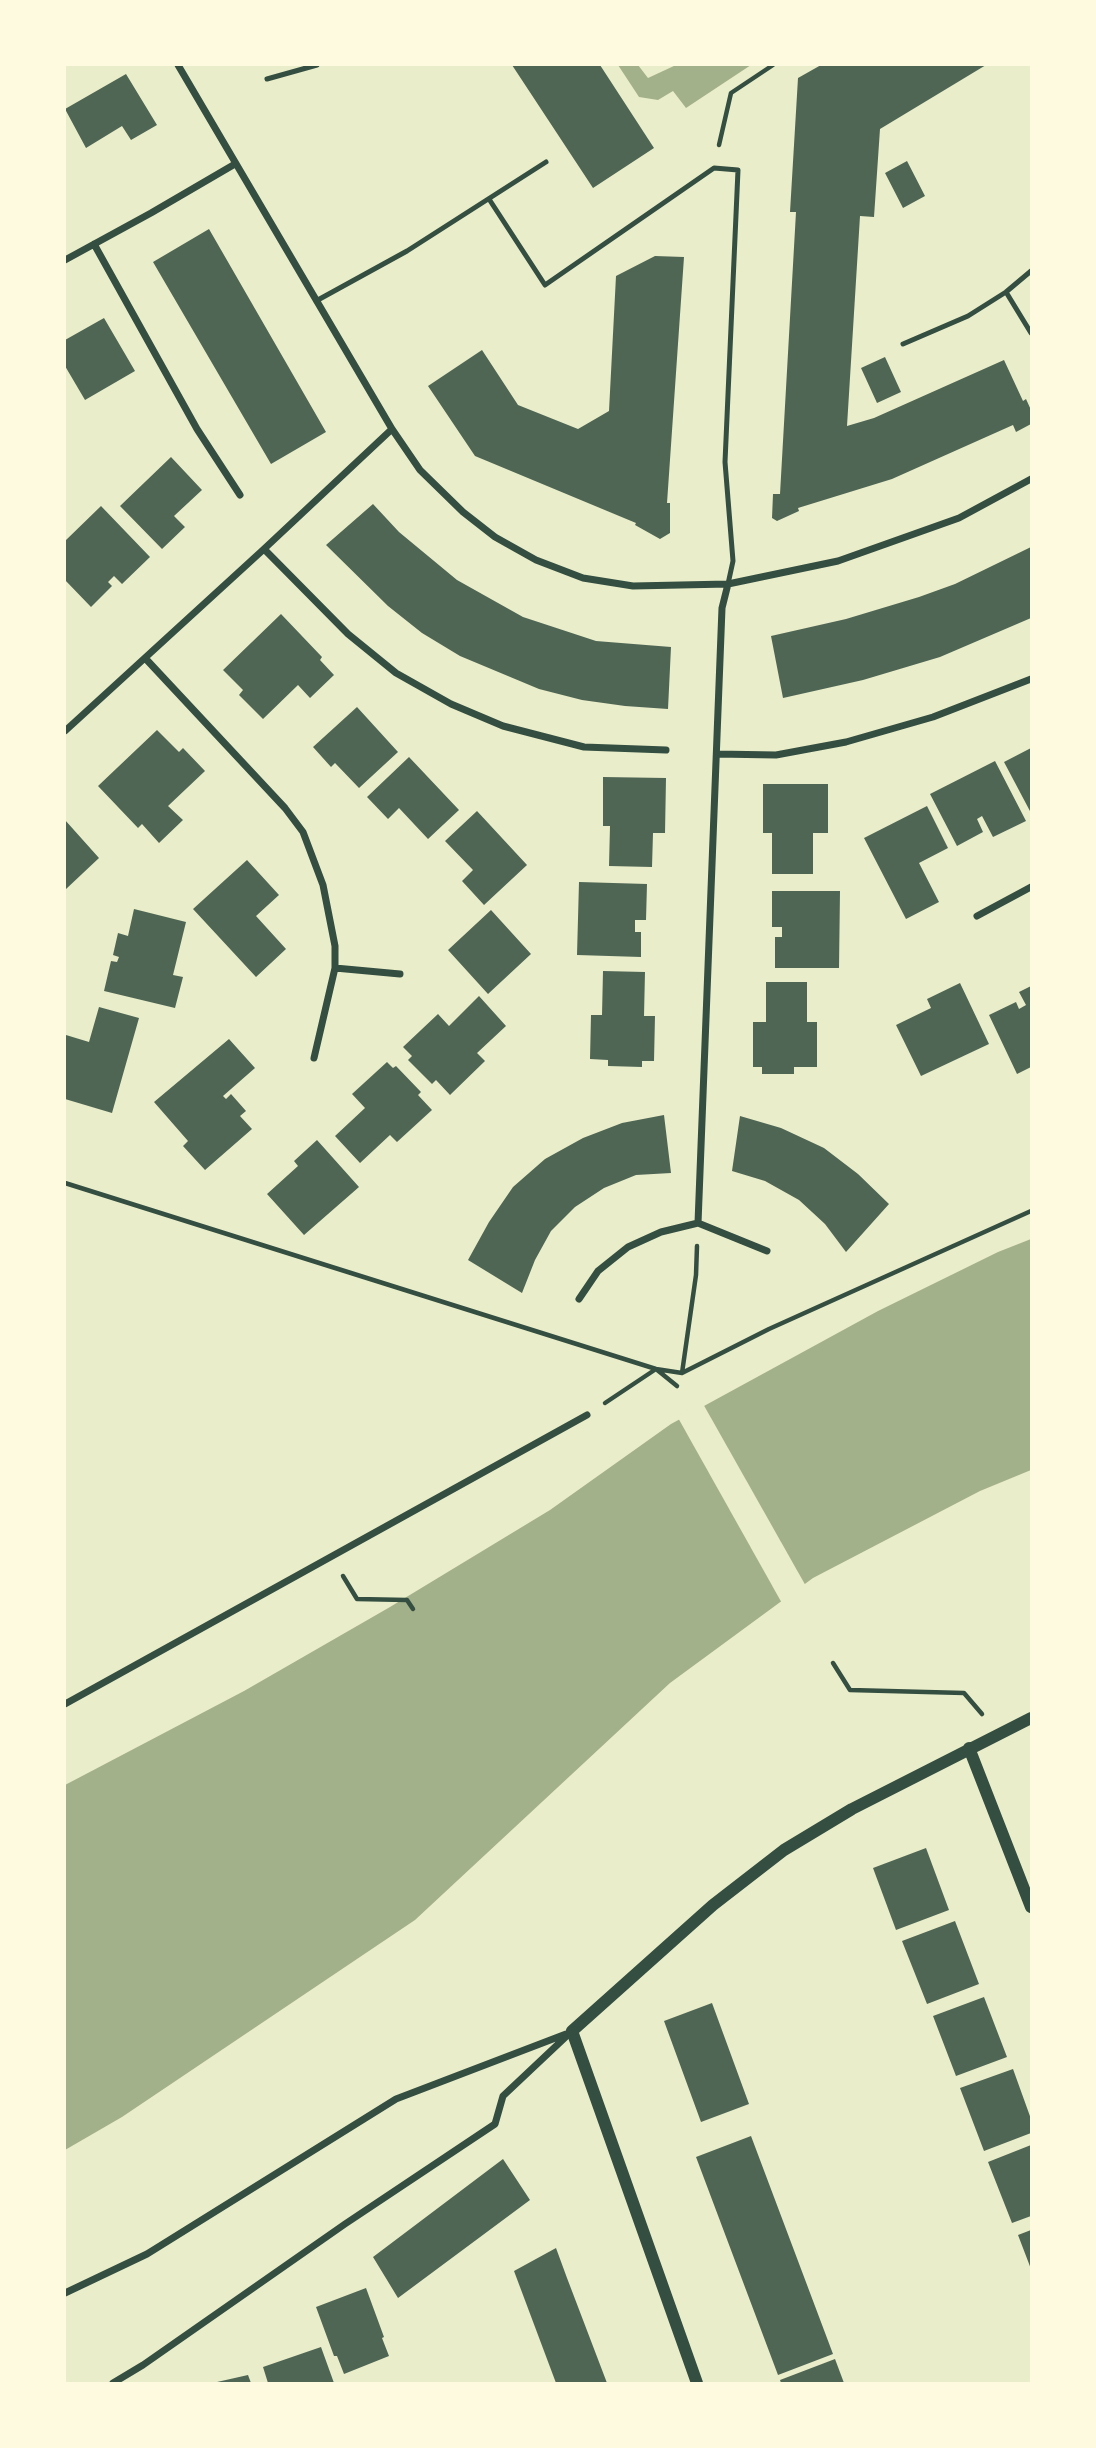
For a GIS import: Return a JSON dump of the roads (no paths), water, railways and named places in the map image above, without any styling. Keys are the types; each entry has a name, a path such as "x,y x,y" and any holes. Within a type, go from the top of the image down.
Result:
{"street":[{"path":"178,65 391,429 420,470 463,512 495,537 536,560 583,578 633,586 729,584 838,561 959,518 1031,479"},
{"path":"65,260 235,164"},
{"path":"94,244 197,429 240,495"},
{"path":"65,731 391,429"},
{"path":"264,549 348,634 396,673 452,704 503,726 584,747 666,750"},
{"path":"698,1223 722,608 729,584"},
{"path":"145,658 285,808 303,832 323,885 335,946 335,968 314,1058"},
{"path":"717,754 776,755 846,742 933,717 1031,679"},
{"path":"976,916 1031,887"},
{"path":"335,968 400,974"},
{"path":"579,1299 598,1272 628,1248 661,1232 698,1223 767,1251"},
{"path":"65,1704 587,1415"},
{"path":"113,2383 495,2124 503,2096 713,1905 785,1850 852,1809 1031,1718"},
{"path":"969,1748 1031,1907"},
{"path":"65,2293 147,2254 396,2099 572,2031"},
{"path":"572,2031 697,2383"}],"lane":[{"path":"267,79 317,65"},
{"path":"316,301 407,251 546,162"},
{"path":"489,199 545,285 714,168 738,170 724,462 733,561 729,584"},
{"path":"902,344 968,316 1006,292 1031,271"},
{"path":"1006,292 1031,334"}]}
